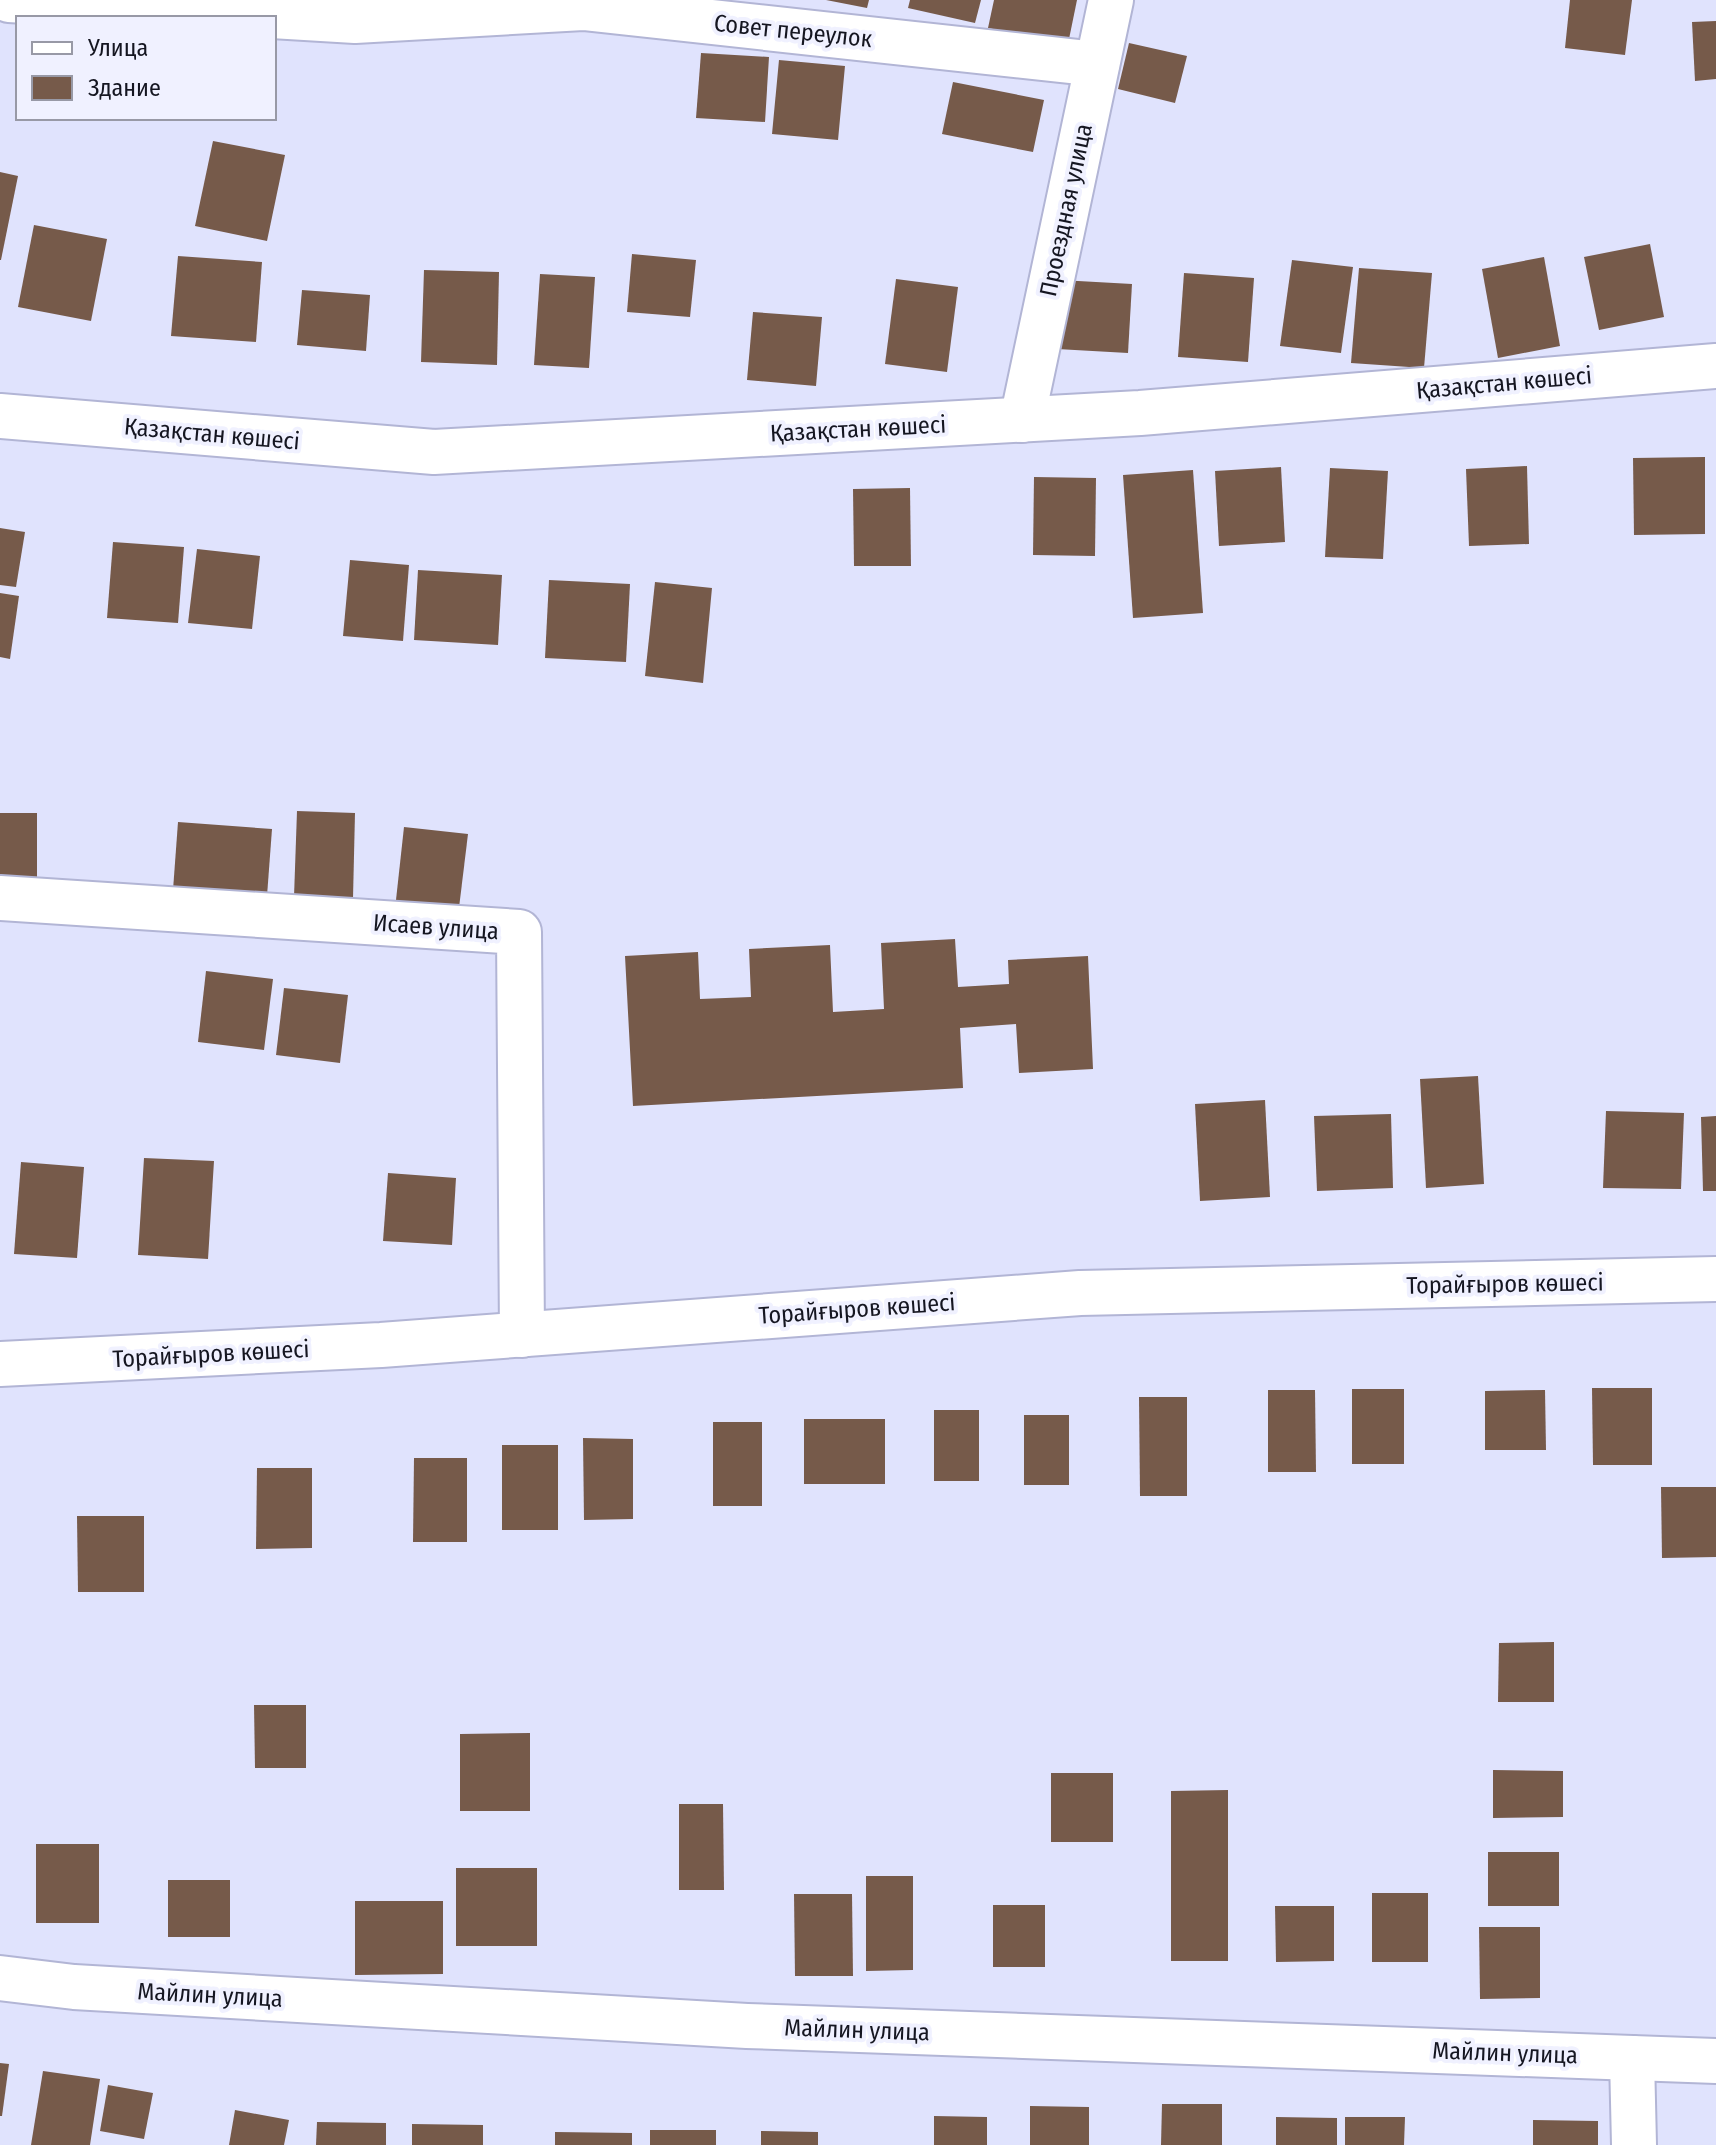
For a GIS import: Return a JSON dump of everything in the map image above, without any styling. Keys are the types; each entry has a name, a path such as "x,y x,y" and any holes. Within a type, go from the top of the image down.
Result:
{"street":[{"name":"Совет переулок","path":"9,0 273,16"},
{"name":"Проездная улица","path":"1022,420 1111,0"},
{"name":"Совет переулок","path":"276,16 355,21 583,8 1097,64"},
{"name":"Қазақстан көшесі","path":"0,416 434,452 1140,413 1716,366"},
{"name":"Исаев улица","path":"0,898 519,932 522,1335"},
{"name":"Торайғыров көшесі","path":"0,1364 381,1345 1080,1293 1716,1279"},
{"name":"Майлин улица","path":"0,1978 74,1987 747,2026 1716,2061"},
{"path":"1632,2058 1634,2145"}],"building":[{"path":"826,0 869,0 867,8"},
{"path":"910,0 981,0 975,23 908,8"},
{"path":"994,0 1077,0 1068,44 988,28"},
{"path":"1570,0 1632,0 1625,55 1565,48"},
{"path":"1716,21 1716,79 1695,81 1692,22"},
{"path":"1129,43 1187,56 1175,103 1118,89"},
{"path":"701,53 769,57 765,122 696,118"},
{"path":"779,60 845,66 838,140 772,134"},
{"path":"953,82 1044,100 1033,152 942,134"},
{"path":"213,141 285,155 267,241 195,226"},
{"path":"0,172 18,176 1,260 0,260"},
{"path":"34,225 107,239 91,321 18,307"},
{"path":"1650,244 1664,317 1599,330 1584,257"},
{"path":"632,254 696,260 690,317 627,312"},
{"path":"178,256 262,262 256,342 171,336"},
{"path":"1544,257 1560,346 1498,358 1482,269"},
{"path":"1292,260 1353,267 1341,353 1280,346"},
{"path":"1359,268 1432,273 1424,368 1351,363"},
{"path":"424,270 499,272 497,365 421,362"},
{"path":"1184,273 1254,278 1248,362 1178,357"},
{"path":"540,274 595,277 589,368 534,365"},
{"path":"896,279 958,287 947,372 885,364"},
{"path":"1060,280 1132,284 1128,353 1057,349"},
{"path":"302,290 370,295 366,351 297,345"},
{"path":"753,312 822,317 816,386 747,380"},
{"path":"1705,457 1705,534 1634,535 1633,458"},
{"path":"1527,466 1529,544 1469,546 1466,469"},
{"path":"1281,467 1285,542 1219,546 1215,471"},
{"path":"1330,468 1388,471 1383,559 1325,557"},
{"path":"1193,470 1203,613 1133,618 1123,475"},
{"path":"1034,477 1096,478 1095,556 1033,555"},
{"path":"910,488 911,566 854,566 853,489"},
{"path":"0,528 25,532 16,587 0,585"},
{"path":"113,542 184,547 178,623 107,618"},
{"path":"197,549 260,556 252,629 188,623"},
{"path":"350,560 409,565 403,641 343,636"},
{"path":"418,570 502,575 498,645 414,640"},
{"path":"549,580 630,584 626,662 545,658"},
{"path":"655,582 712,588 703,683 645,676"},
{"path":"0,593 19,596 10,659 0,657"},
{"path":"297,811 355,813 353,898 294,897"},
{"path":"0,813 37,813 37,881 0,881"},
{"path":"178,822 272,829 267,896 173,890"},
{"path":"404,827 468,834 458,916 395,909"},
{"path":"955,939 958,987 1009,984 1008,960 1088,956 1093,1069 1019,1073 1016,1024 960,1028 963,1088 633,1106 625,956 698,952 700,999 751,997 749,949 830,945 833,1012 884,1009 881,943"},
{"path":"206,971 273,979 264,1050 198,1042"},
{"path":"284,988 348,995 340,1063 276,1055"},
{"path":"1478,1076 1484,1184 1426,1188 1420,1079"},
{"path":"1265,1100 1270,1197 1200,1201 1195,1104"},
{"path":"1606,1111 1684,1113 1681,1189 1603,1188"},
{"path":"1391,1114 1393,1188 1317,1191 1314,1116"},
{"path":"1716,1116 1716,1191 1703,1191 1701,1117"},
{"path":"144,1158 214,1161 208,1259 138,1255"},
{"path":"21,1162 84,1167 77,1258 14,1254"},
{"path":"388,1173 456,1178 452,1245 383,1241"},
{"path":"1592,1388 1652,1388 1652,1465 1593,1465"},
{"path":"1352,1389 1404,1389 1404,1464 1352,1464"},
{"path":"1268,1390 1315,1390 1316,1472 1268,1472"},
{"path":"1545,1390 1546,1450 1485,1450 1485,1391"},
{"path":"1139,1397 1187,1397 1187,1496 1140,1496"},
{"path":"934,1410 979,1410 979,1481 934,1481"},
{"path":"1024,1415 1069,1415 1069,1485 1024,1485"},
{"path":"804,1419 885,1419 885,1484 804,1484"},
{"path":"713,1422 762,1422 762,1506 713,1506"},
{"path":"583,1438 633,1439 633,1519 584,1520"},
{"path":"502,1445 558,1445 558,1530 502,1530"},
{"path":"414,1458 467,1458 467,1542 413,1542"},
{"path":"257,1468 312,1468 312,1548 256,1549"},
{"path":"1661,1487 1716,1487 1716,1557 1662,1558"},
{"path":"77,1516 144,1516 144,1592 78,1592"},
{"path":"1554,1642 1554,1702 1498,1702 1499,1643"},
{"path":"254,1705 306,1705 306,1768 255,1768"},
{"path":"530,1733 530,1811 460,1811 460,1734"},
{"path":"1493,1770 1563,1771 1563,1817 1493,1818"},
{"path":"1051,1773 1113,1773 1113,1842 1051,1842"},
{"path":"1228,1790 1228,1961 1171,1961 1171,1791"},
{"path":"679,1804 723,1804 724,1890 679,1890"},
{"path":"36,1844 99,1844 99,1923 36,1923"},
{"path":"1488,1852 1559,1852 1559,1906 1488,1906"},
{"path":"456,1868 537,1868 537,1946 456,1946"},
{"path":"866,1876 913,1876 913,1970 866,1971"},
{"path":"168,1880 230,1880 230,1937 168,1937"},
{"path":"1372,1893 1428,1893 1428,1962 1372,1962"},
{"path":"794,1894 852,1894 853,1976 795,1976"},
{"path":"355,1901 443,1901 443,1974 355,1975"},
{"path":"993,1905 1045,1905 1045,1967 993,1967"},
{"path":"1275,1906 1334,1906 1334,1961 1276,1962"},
{"path":"1479,1927 1540,1927 1540,1998 1480,1999"},
{"path":"0,2063 9,2064 2,2116 0,2116"},
{"path":"43,2071 100,2079 90,2145 31,2145"},
{"path":"108,2085 153,2093 144,2139 100,2131"},
{"path":"1162,2104 1222,2104 1222,2145 1161,2145"},
{"path":"1030,2106 1089,2107 1089,2145 1030,2145"},
{"path":"235,2110 289,2120 284,2145 229,2145"},
{"path":"934,2116 987,2117 987,2145 934,2145"},
{"path":"1276,2117 1337,2118 1337,2145 1276,2145"},
{"path":"1345,2117 1405,2117 1404,2145 1345,2145"},
{"path":"1533,2120 1598,2121 1598,2145 1533,2145"},
{"path":"317,2122 386,2123 386,2145 316,2145"},
{"path":"412,2124 483,2125 483,2145 412,2145"},
{"path":"650,2130 716,2130 716,2145 650,2145"},
{"path":"761,2131 818,2132 818,2145 761,2145"},
{"path":"555,2132 632,2133 632,2145 555,2145"}]}
